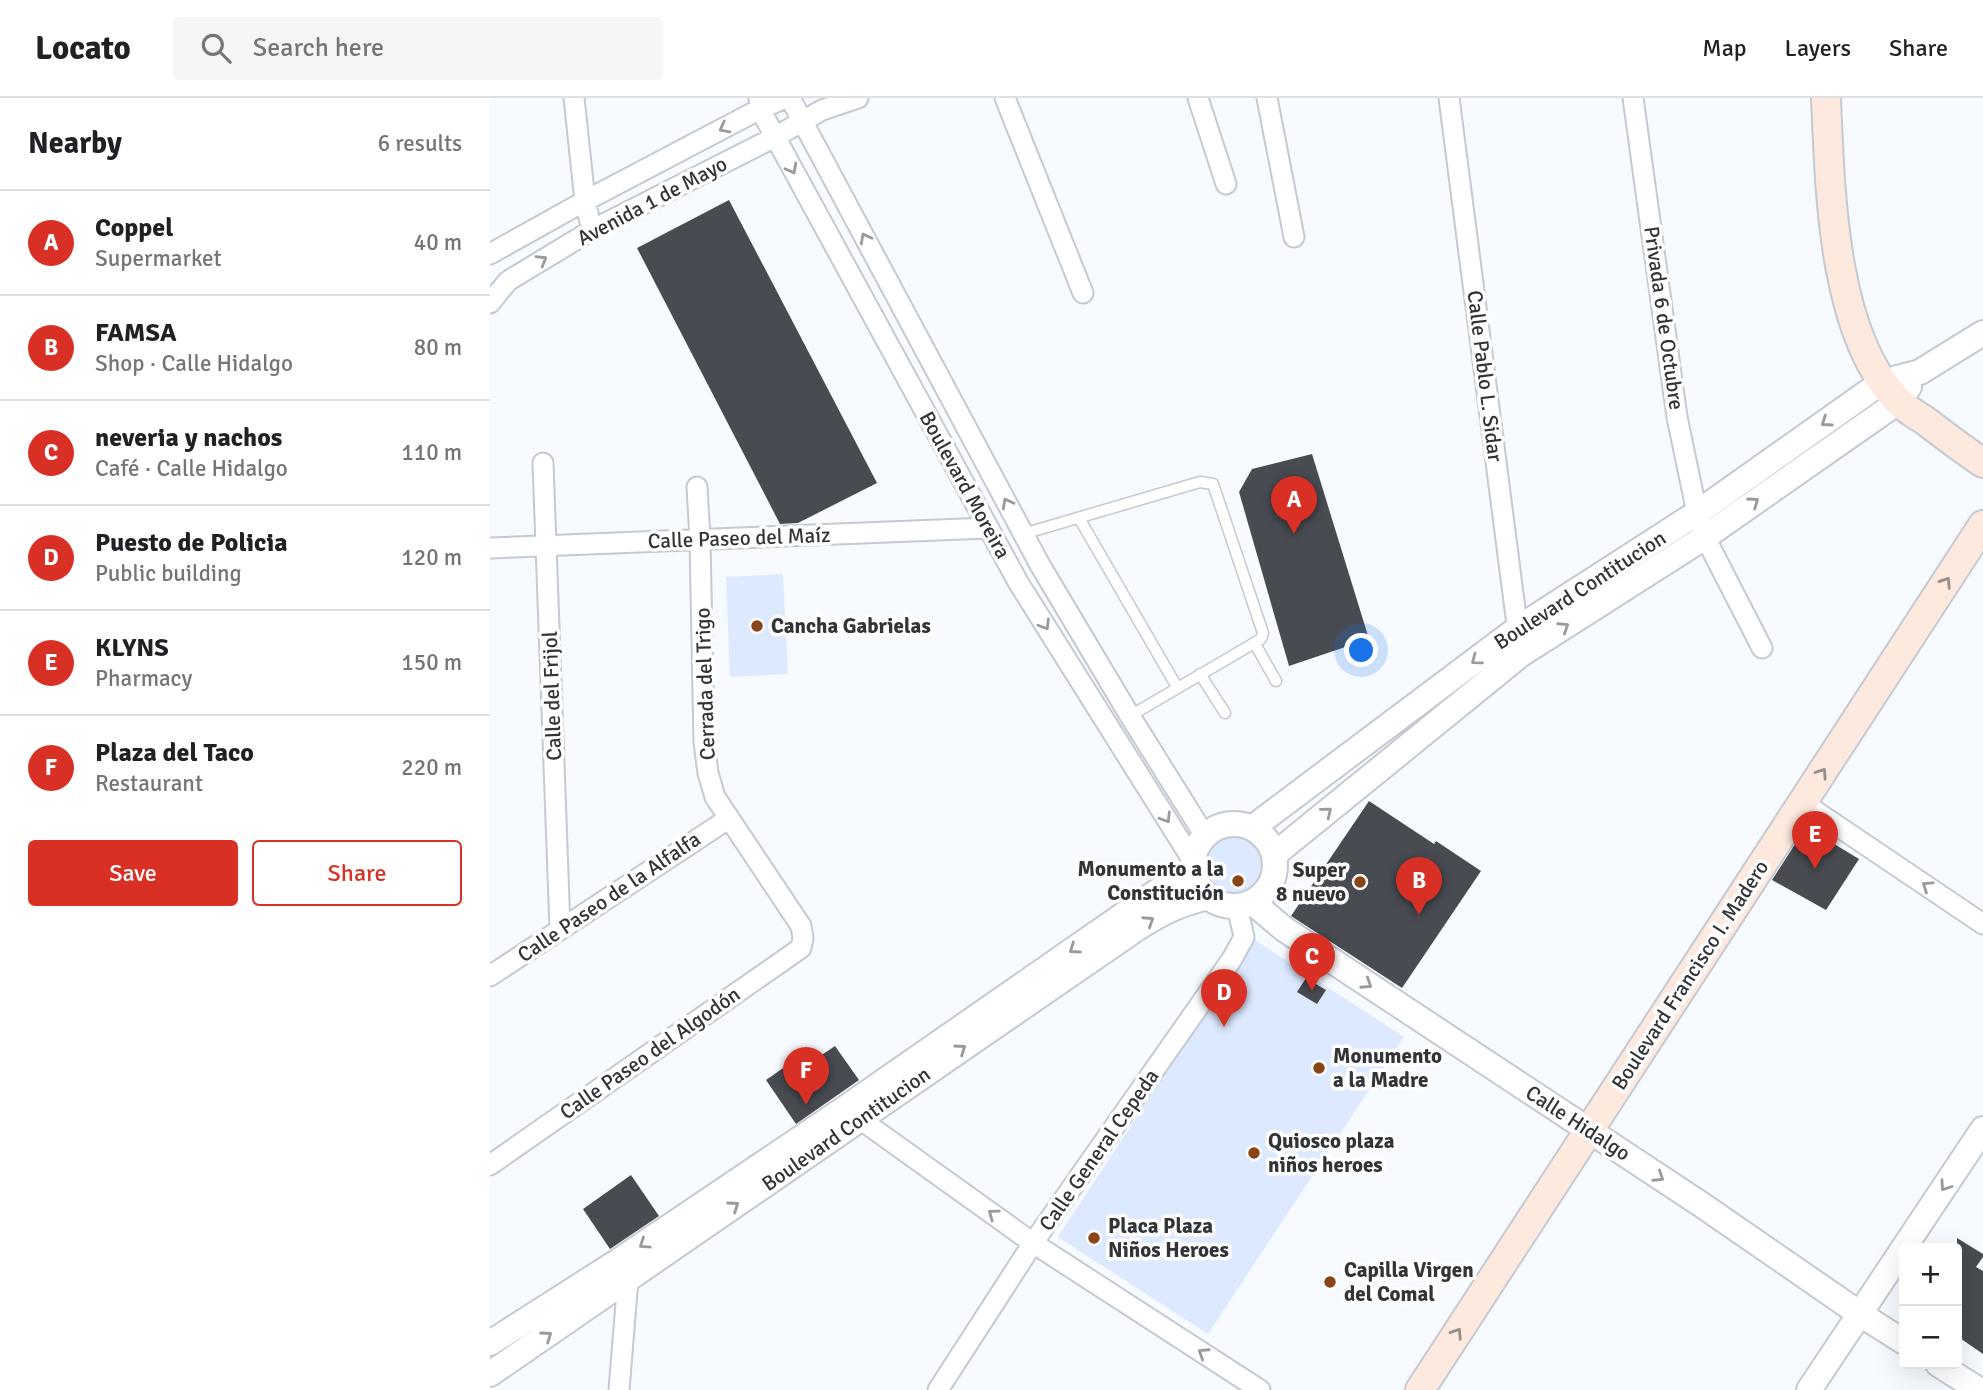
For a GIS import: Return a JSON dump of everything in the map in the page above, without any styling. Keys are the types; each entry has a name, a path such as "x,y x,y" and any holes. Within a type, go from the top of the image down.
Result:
{"main road":[{"path":"1826,98 1840,260 1860,342 1890,392 1983,463"},
{"name":"Boulevard Francisco I. Madero","path":"1420,1390 1983,525"}],"street":[{"path":"574,98 585,201 592,230"},
{"name":"Avenida 1 de Mayo","path":"490,254 760,104 785,98"},
{"path":"792,98 822,110"},
{"name":"Boulevard Moreira","path":"792,98 1040,565 1205,836"},
{"name":"Avenida 1 de Mayo","path":"490,303 508,281 592,230 775,137 822,110 858,98"},
{"path":"1005,98 1083,293"},
{"path":"1198,98 1226,184"},
{"path":"1267,98 1294,237"},
{"name":"Calle Pablo L. Sidar","path":"1449,98 1520,655"},
{"name":"Privada 6 de Octubre","path":"1633,98 1677,417 1697,513 1705,537 1762,648"},
{"name":"Boulevard Moreira","path":"760,104 775,137 1018,582 1193,867"},
{"path":"862,298 888,281"},
{"name":"Boulevard Contitucion","path":"1252,828 1517,629 1983,333"},
{"path":"901,370 927,355"},
{"name":"Boulevard Contitucion","path":"1274,855 1520,655 1705,537 1890,392"},
{"name":"Calle del Frijol","path":"543,463 560,929"},
{"name":"Cerrada del Trigo","path":"697,486 704,742 708,773 715,797 801,926 803,938"},
{"name":"Calle Paseo del Maíz","path":"490,548 988,528"},
{"path":"1018,582 1040,565"},
{"path":"1802,802 1983,924"},
{"name":"Calle Paseo de la Alfalfa","path":"490,976 728,819"},
{"path":"1236,824 1252,828 1266,839 1274,855 1275,869 1263,894 1245,904 1222,904 1208,897 1198,886 1193,867 1196,848 1205,836 1219,827 1236,824"},
{"name":"Boulevard Contitucion","path":"490,1374 628,1279 1193,867"},
{"name":"Boulevard Contitucion","path":"490,1343 852,1114 1161,913 1183,903 1208,897"},
{"name":"Calle Hidalgo","path":"1245,904 1702,1205 1899,1339"},
{"name":"Calle General Cepeda","path":"938,1390 1033,1243 1233,959 1244,937 1245,904"},
{"name":"Calle Paseo del Algodón","path":"490,1165 801,948 803,938"},
{"path":"852,1114 1033,1243 1261,1390"},
{"path":"1809,1390 1983,1129"},
{"path":"620,1390 628,1279"},
{"path":"1946,1369 1979,1390"}],"lane":[{"path":"1023,534 1200,482 1213,484 1263,633 1261,639 1130,716"},
{"path":"1079,518 1177,687"},
{"path":"1255,644 1276,681"},
{"path":"1200,674 1225,713"}],"shaded area":[{"name":"Cancha Gabrielas","path":"783,574 788,674 730,677 726,577"},
{"path":"1236,836 1257,845 1266,866 1257,887 1236,896 1215,887 1206,866 1215,845"},
{"path":"1253,939 1404,1037 1208,1334 1058,1237"}],"building":[{"path":"729,200 877,483 798,523 780,524 637,248"},
{"path":"1312,454 1369,639 1289,666 1239,492 1252,469"},
{"path":"1369,801 1481,871 1402,988 1291,916"},
{"path":"1806,827 1859,859 1826,910 1772,880"},
{"path":"1306,978 1326,990 1317,1004 1297,992"},
{"path":"835,1046 859,1080 796,1124 766,1080 786,1066 792,1075"},
{"path":"631,1175 659,1216 610,1249 583,1209"},
{"path":"1957,1238 1983,1254 1976,1267 1983,1271 1983,1354 1962,1339 1962,1243 1957,1243"}],"place":[{"name":"Coppel","path":"1294,534"},
{"name":"Cancha Gabrielas","path":"757,626"},
{"name":"KLYNS","path":"1815,869"},
{"name":"Monumento a la Constitución","path":"1238,881"},
{"name":"Super 8 nuevo","path":"1360,882"},
{"name":"FAMSA","path":"1419,915"},
{"name":"neveria y nachos","path":"1312,991"},
{"name":"Puesto de Policia","path":"1224,1027"},
{"name":"Monumento a la Madre","path":"1319,1068"},
{"name":"Plaza del Taco","path":"806,1105"},
{"name":"Quiosco plaza niños heroes","path":"1254,1153"},
{"name":"Placa Plaza Niños Heroes","path":"1094,1238"},
{"name":"Capilla Virgen del Comal","path":"1330,1282"}]}
